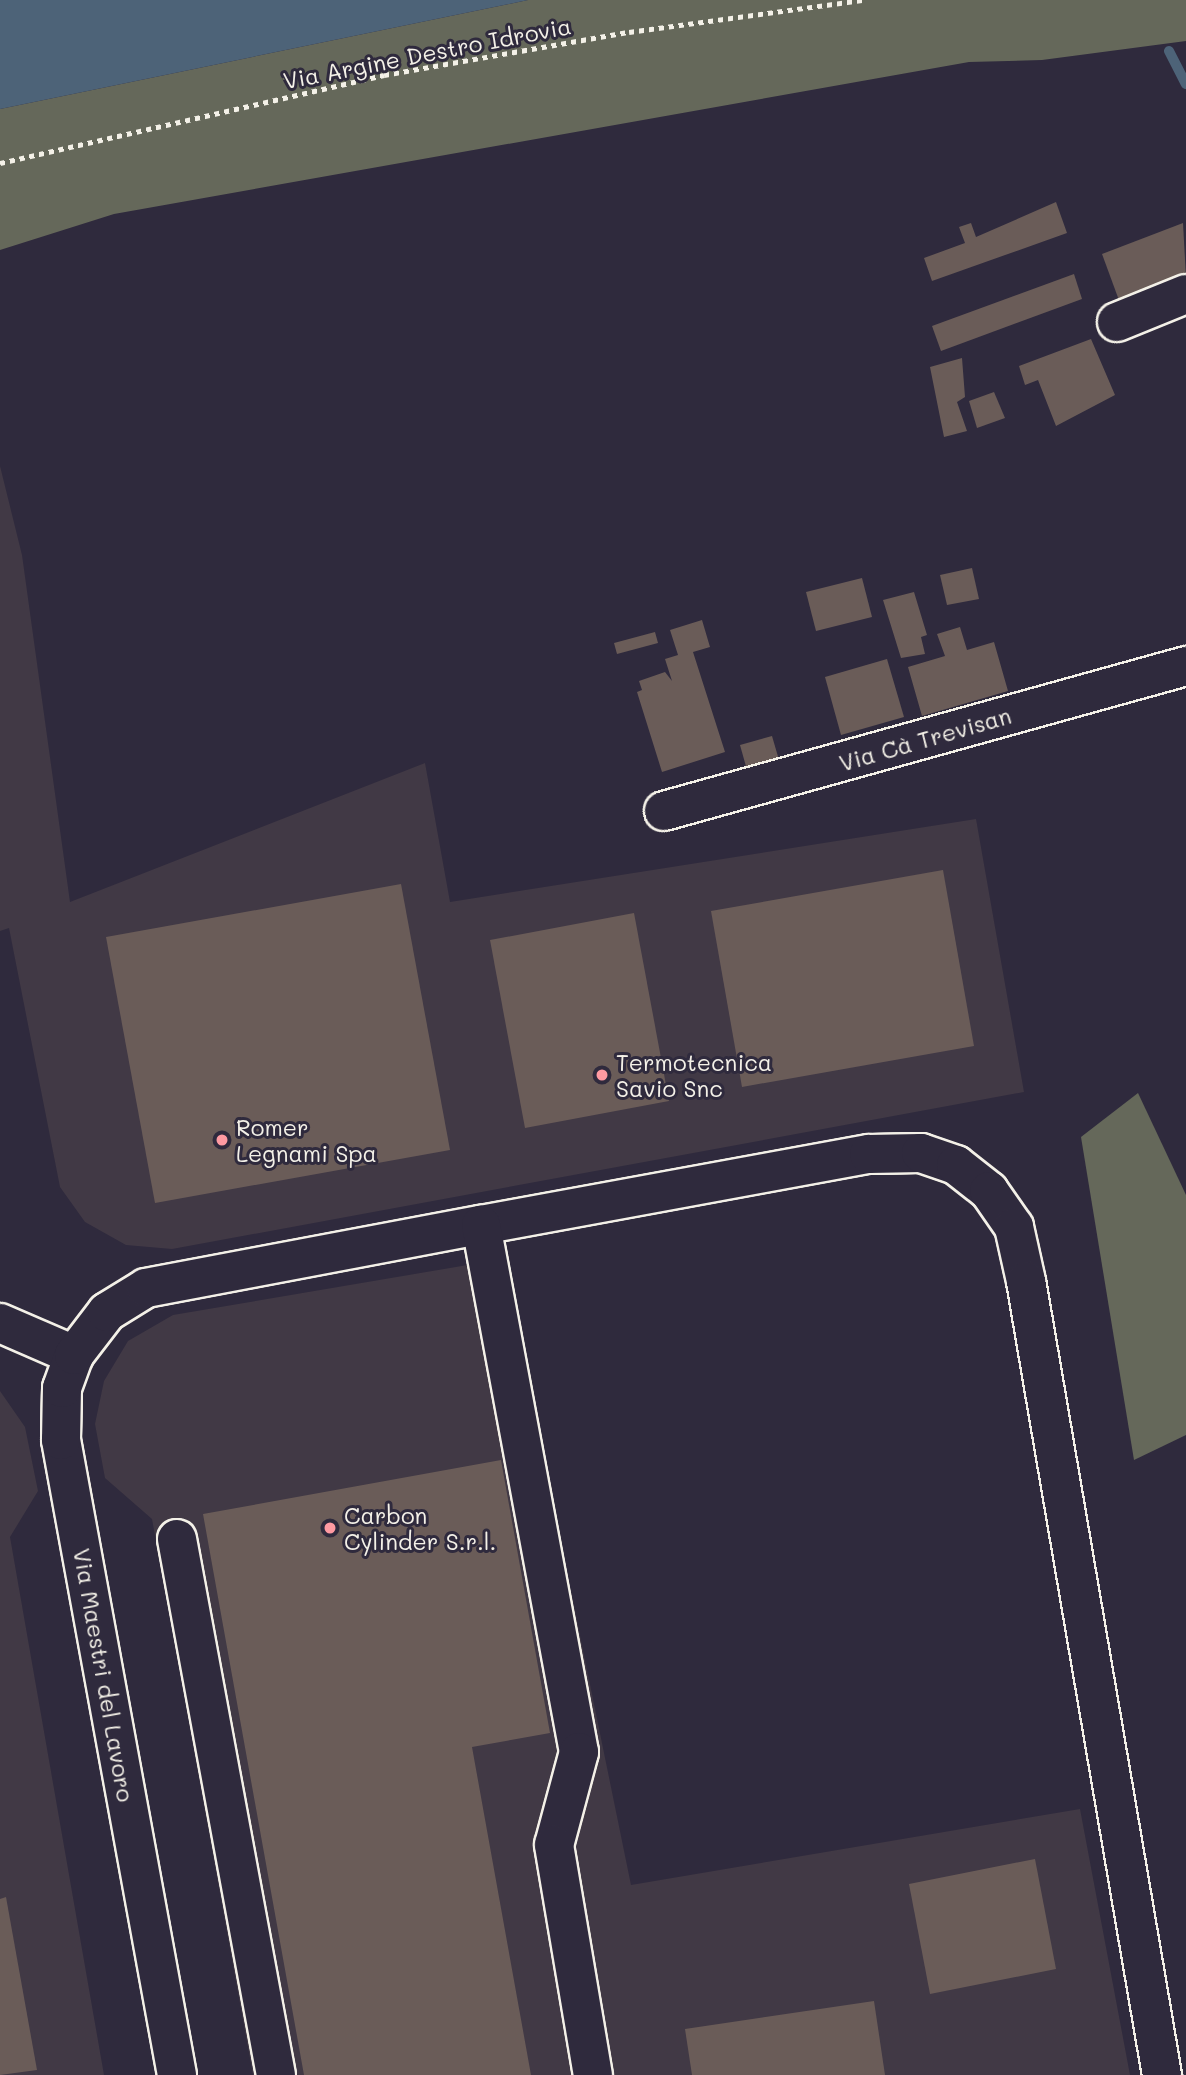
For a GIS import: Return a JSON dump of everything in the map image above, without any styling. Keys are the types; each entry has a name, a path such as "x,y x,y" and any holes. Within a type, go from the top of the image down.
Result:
{"street":[{"path":"1117,322 1186,294"},
{"name":"Via Cà Trevisan","path":"664,811 1186,666"},
{"name":"Via Maestri del Lavoro","path":"177,2075 61,1440 62,1388 74,1356 107,1312 146,1288 869,1154 921,1153 956,1165 989,1191 1014,1227 1027,1281 1162,2075"},
{"path":"481,1225 579,1752 554,1845 593,2075"},
{"path":"0,1323 74,1356"},
{"path":"177,1539 276,2075"}],"path":[{"name":"Via Argine Destro Idrovia","path":"0,163 384,75 629,32 864,0"}],"shaded area":[{"path":"0,466 22,555 70,902 425,763 450,902 976,819 1024,1092 172,1249 126,1245 85,1222 60,1187 9,928 0,931"},
{"path":"503,1259 631,1885 1080,1809 1130,2075 253,2075 152,1519 105,1478 95,1424 104,1381 128,1341 173,1315"},
{"path":"0,1391 25,1427 38,1491 10,1537 104,2075 0,2075"}],"green space":[{"path":"528,0 1186,0 1186,41 1042,60 969,62 114,214 0,250 0,109"},
{"path":"1138,1093 1186,1195 1186,1435 1134,1460 1081,1137"}],"water":[{"path":"0,0 528,0 0,109"}],"building":[{"path":"1056,202 1067,233 932,281 924,258 965,243 959,227 971,223 976,237"},
{"path":"1183,223 1186,278 1120,303 1102,254"},
{"path":"1074,274 1082,299 941,351 932,326"},
{"path":"1091,339 1115,395 1056,426 1038,380 1025,385 1019,366"},
{"path":"962,358 965,397 957,402 967,431 944,437 930,367"},
{"path":"994,392 1005,418 977,428 969,401"},
{"path":"972,568 979,599 947,605 940,575"},
{"path":"862,578 872,617 816,631 806,592"},
{"path":"914,592 927,635 921,637 925,654 901,658 883,600"},
{"path":"702,620 710,647 693,652 725,752 662,772 637,692 642,690 639,681 665,672 672,681 665,659 678,655 670,630"},
{"path":"960,627 967,650 994,642 1008,691 922,716 908,667 945,656 937,634"},
{"path":"655,632 658,643 617,654 614,643"},
{"path":"887,659 904,717 841,735 825,677"},
{"path":"772,736 779,760 747,770 740,745"},
{"path":"943,870 974,1046 742,1087 711,911"},
{"path":"401,884 450,1150 155,1203 106,937"},
{"path":"634,913 669,1101 525,1128 490,940"},
{"path":"501,1460 550,1733 472,1747 531,2075 304,2075 203,1514"},
{"path":"1035,1859 1056,1969 930,1994 909,1884"},
{"path":"6,1897 37,2070 0,2075 0,1899"},
{"path":"874,2001 885,2075 692,2075 685,2029"}],"waterway":[{"path":"1169,51 1186,84"}],"place":[{"name":"Termotecnica Savio Snc","path":"602,1075"},
{"name":"Romer Legnami Spa","path":"222,1140"},
{"name":"Carbon Cylinder S.r.l.","path":"330,1528"}]}
